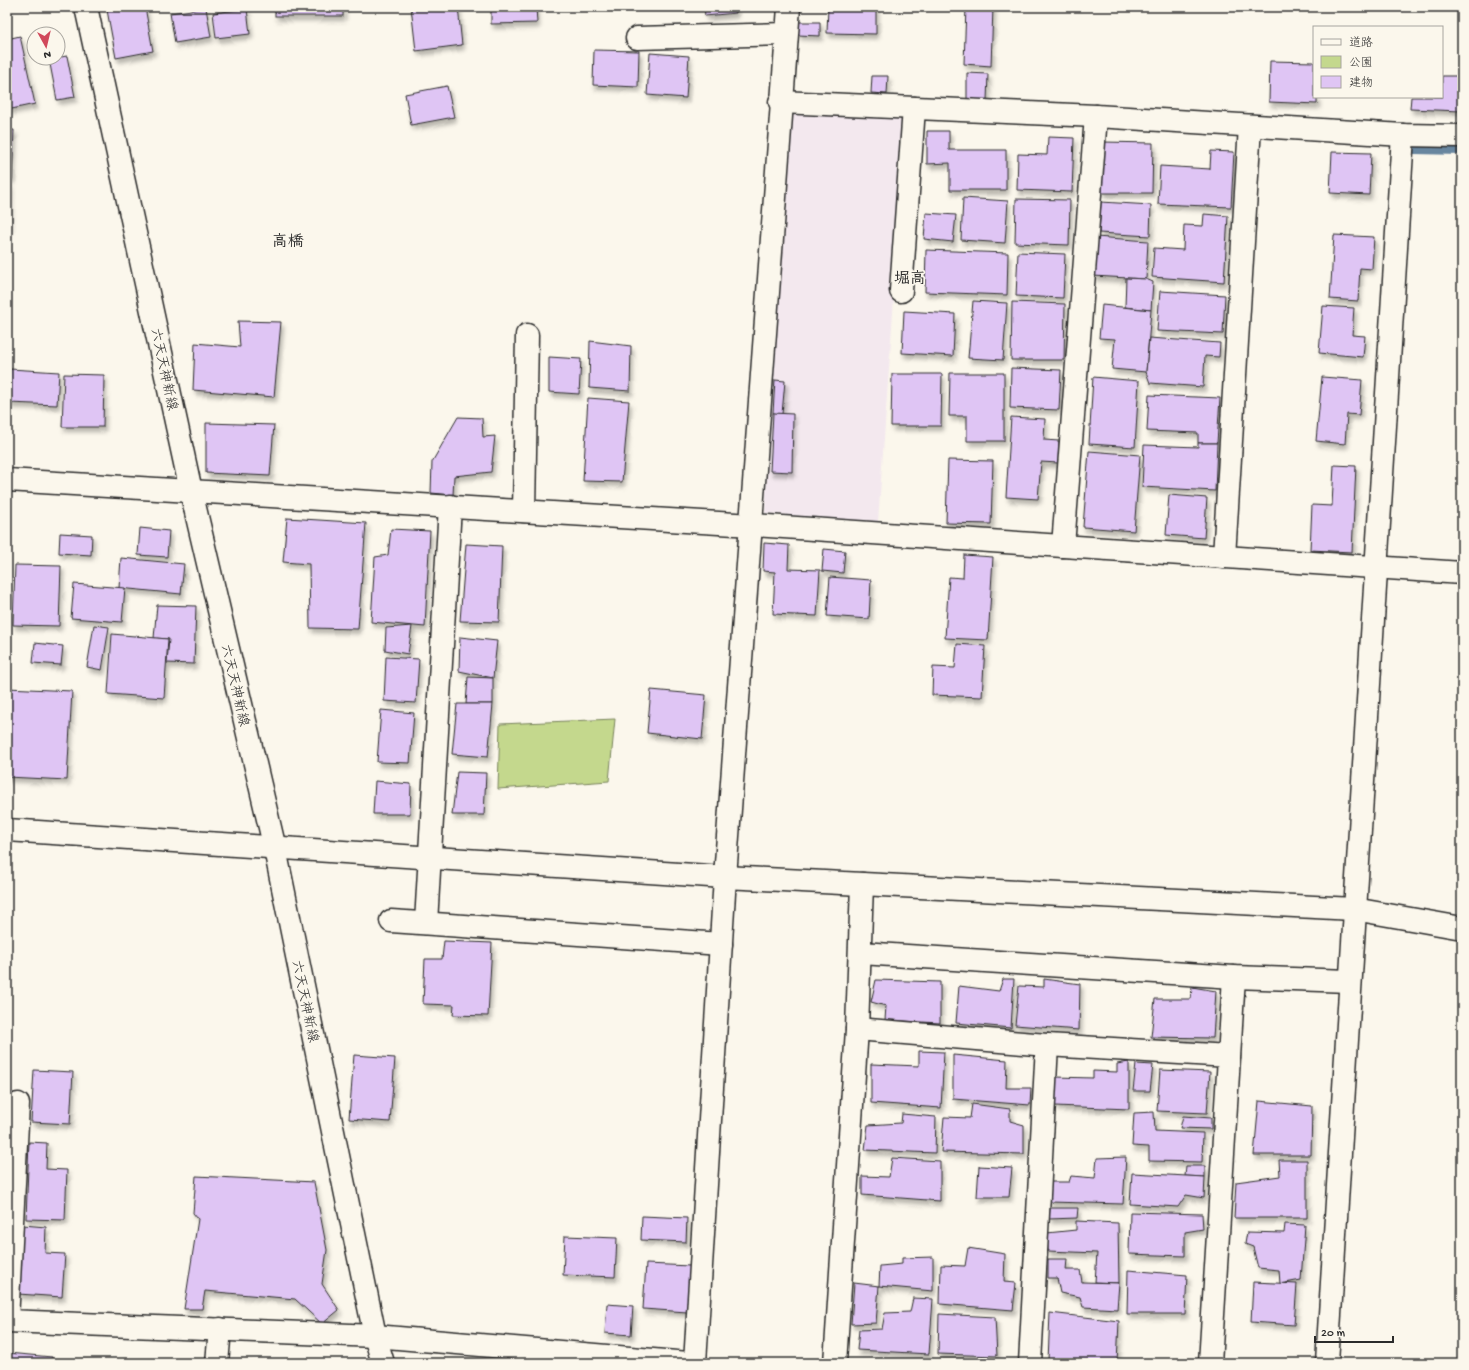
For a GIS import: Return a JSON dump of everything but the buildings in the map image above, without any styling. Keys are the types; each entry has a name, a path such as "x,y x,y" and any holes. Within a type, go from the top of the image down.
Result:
{"street":[{"name":"六天天神新線","path":"86,7 191,491 275,849 375,1336 383,1363"},
{"path":"695,1363 725,877 752,525 780,102 789,7"},
{"path":"637,38 786,34"},
{"path":"780,102 1096,116 1403,135 1462,136"},
{"path":"901,291 914,108"},
{"path":"1063,546 1096,116"},
{"path":"1224,557 1250,126"},
{"path":"1327,1363 1403,135"},
{"path":"524,511 527,335"},
{"path":"7,480 752,525 1462,573"},
{"path":"426,923 450,506"},
{"path":"7,830 275,849 725,877 1354,909 1462,928"},
{"path":"835,1363 857,1029 861,953 862,884"},
{"path":"391,921 721,944"},
{"path":"861,953 1234,976 1350,981"},
{"path":"1210,1363 1234,976"},
{"path":"857,1029 1047,1045 1229,1056"},
{"path":"1030,1363 1047,1045"},
{"path":"18,1104 7,1321 375,1336 582,1358 688,1363"},
{"path":"217,1363 220,1329"}],"shaded area":[{"path":"788,110 907,117 878,522 765,513"}],"green space":[{"path":"615,719 609,781 498,789 500,724"}],"waterway":[{"path":"1414,150 1462,151"}],"district":[{"name":"高橋","path":"288,240"},
{"name":"堀高","path":"910,277"}]}
